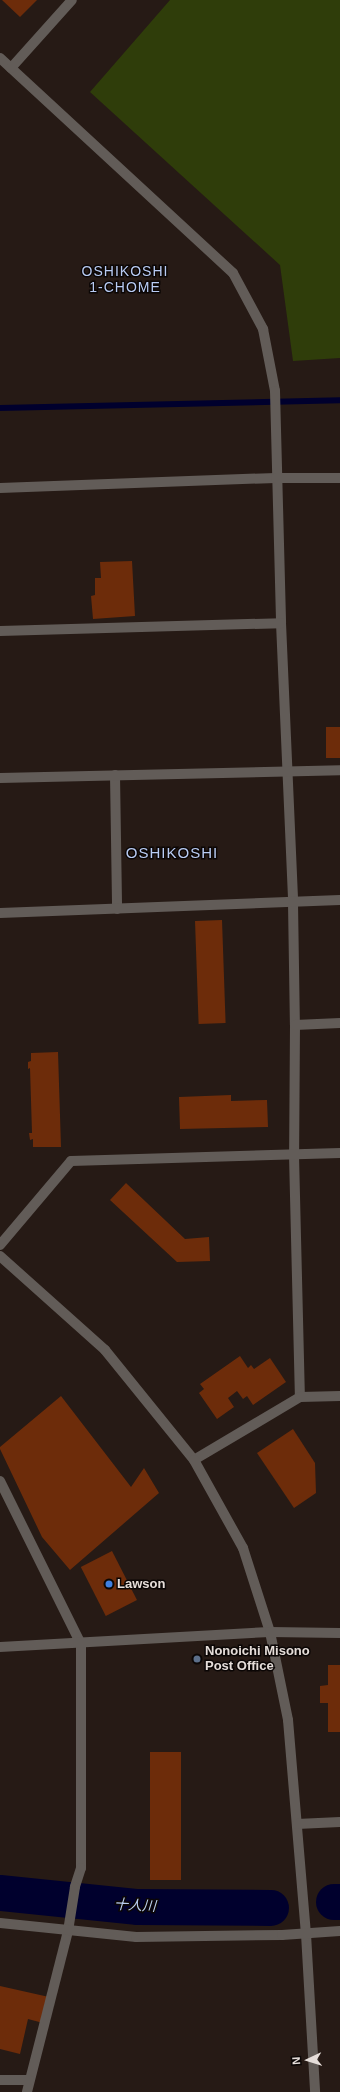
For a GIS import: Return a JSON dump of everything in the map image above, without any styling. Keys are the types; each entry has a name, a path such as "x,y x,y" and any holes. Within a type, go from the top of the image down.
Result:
{"street":[{"path":"11,68 72,0"},
{"path":"0,58 233,273 263,330 275,392 276,478 281,623 293,903 295,1025 294,1155 300,1397"},
{"path":"0,488 276,478 340,478"},
{"path":"0,631 281,623"},
{"path":"0,778 340,770"},
{"path":"115,775 117,909"},
{"path":"0,913 293,903 340,900"},
{"path":"295,1025 340,1023"},
{"path":"0,1245 71,1162 340,1153"},
{"path":"0,1256 105,1350 194,1460 243,1548 270,1632 288,1720 306,1934 315,2092"},
{"path":"194,1460 300,1397 340,1396"},
{"path":"0,1481 81,1644 81,1868 75,1887 68,1931 27,2092"},
{"path":"0,1647 81,1644 270,1632 340,1633"},
{"path":"296,1824 340,1822"},
{"path":"0,1923 136,1937 306,1934 340,1931"},
{"path":"0,2080 30,2080"}],"green space":[{"path":"170,0 340,0 340,358 293,361 280,265 90,92"}],"building":[{"path":"2,0 37,0 20,17"},
{"path":"132,561 135,616 93,619 91,596 95,595 95,578 101,578 100,562"},
{"path":"326,727 340,727 340,758 326,758"},
{"path":"222,920 226,1023 199,1024 195,921"},
{"path":"58,1052 61,1147 33,1147 33,1139 30,1140 29,1133 32,1133 30,1068 28,1069 28,1062 31,1061 31,1053"},
{"path":"231,1095 231,1101 267,1100 268,1127 180,1129 179,1097"},
{"path":"126,1183 185,1239 209,1237 210,1261 177,1262 110,1200"},
{"path":"240,1356 248,1368 251,1365 254,1369 270,1358 286,1382 253,1405 247,1396 243,1399 237,1391 228,1398 234,1407 217,1419 199,1393 204,1389 200,1384"},
{"path":"61,1396 131,1487 144,1468 159,1493 70,1570 42,1537 0,1449 0,1447"},
{"path":"293,1429 315,1463 316,1493 294,1508 257,1453"},
{"name":"Lawson","path":"112,1551 137,1600 106,1616 81,1567"},
{"path":"328,1665 340,1665 340,1732 328,1732 328,1703 320,1703 320,1686 328,1685"},
{"path":"150,1752 181,1752 181,1880 150,1880"},
{"path":"0,1986 49,1997 43,2023 28,2019 20,2054 0,2049"}],"waterway":[{"path":"0,408 340,400"},
{"name":"十人川","path":"0,1893 138,1907 271,1908"},
{"name":"十人川","path":"334,1902 340,1902"}],"place":[{"name":"Lawson","path":"109,1584"},
{"name":"Nonoichi Misono Post Office","path":"197,1659"}],"district":[{"name":"OSHIKOSHI 1-CHOME","path":"125,280"},
{"name":"OSHIKOSHI","path":"172,853"}]}
